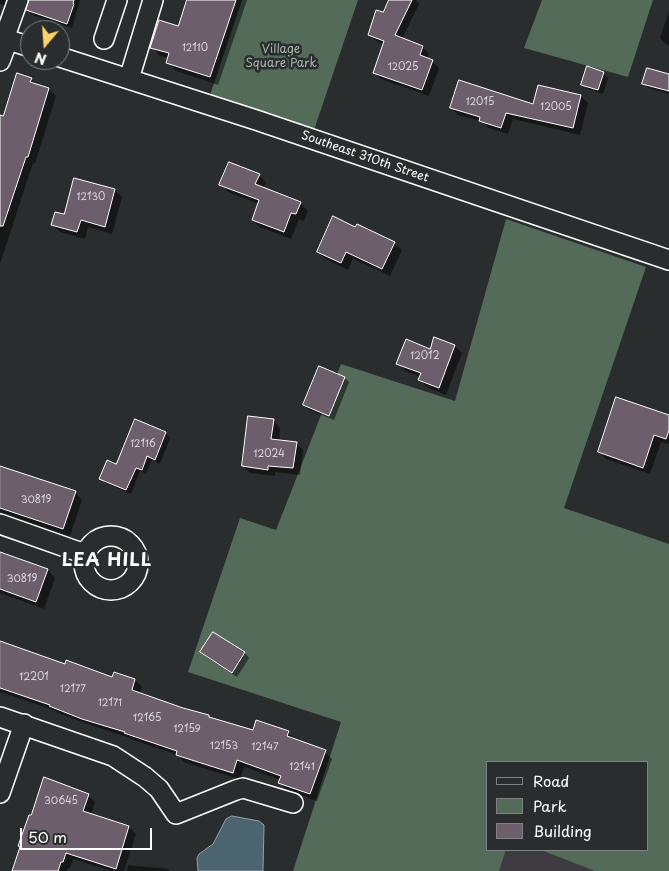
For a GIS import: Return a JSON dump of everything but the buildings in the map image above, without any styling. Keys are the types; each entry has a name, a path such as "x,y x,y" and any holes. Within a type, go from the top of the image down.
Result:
{"street":[{"path":"0,60 4,39 18,0"},
{"path":"104,39 117,0"},
{"path":"129,79 153,0"},
{"path":"4,39 20,44"},
{"name":"Southeast 310th Street","path":"70,59 317,140 669,260"},
{"path":"0,524 85,554"},
{"path":"0,716 113,756 145,777 159,789 176,814 243,788 293,803"},
{"path":"0,793 24,724"}],"shaded area":[{"path":"506,851 544,851 595,871 499,871"}],"green space":[{"name":"Village Square Park","path":"242,0 358,0 314,130 210,95"},
{"path":"542,0 653,0 628,77 524,48"},
{"path":"506,219 646,267 564,508 669,544 669,871 595,871 544,851 649,851 649,761 487,761 487,851 506,851 499,871 293,871 341,722 188,672 240,518 276,530 341,364 455,401"}],"water":[{"path":"232,816 259,821 264,825 263,871 198,871 197,858 199,854 213,844 226,819"}],"district":[{"name":"LEA HILL","path":"107,561"}]}
